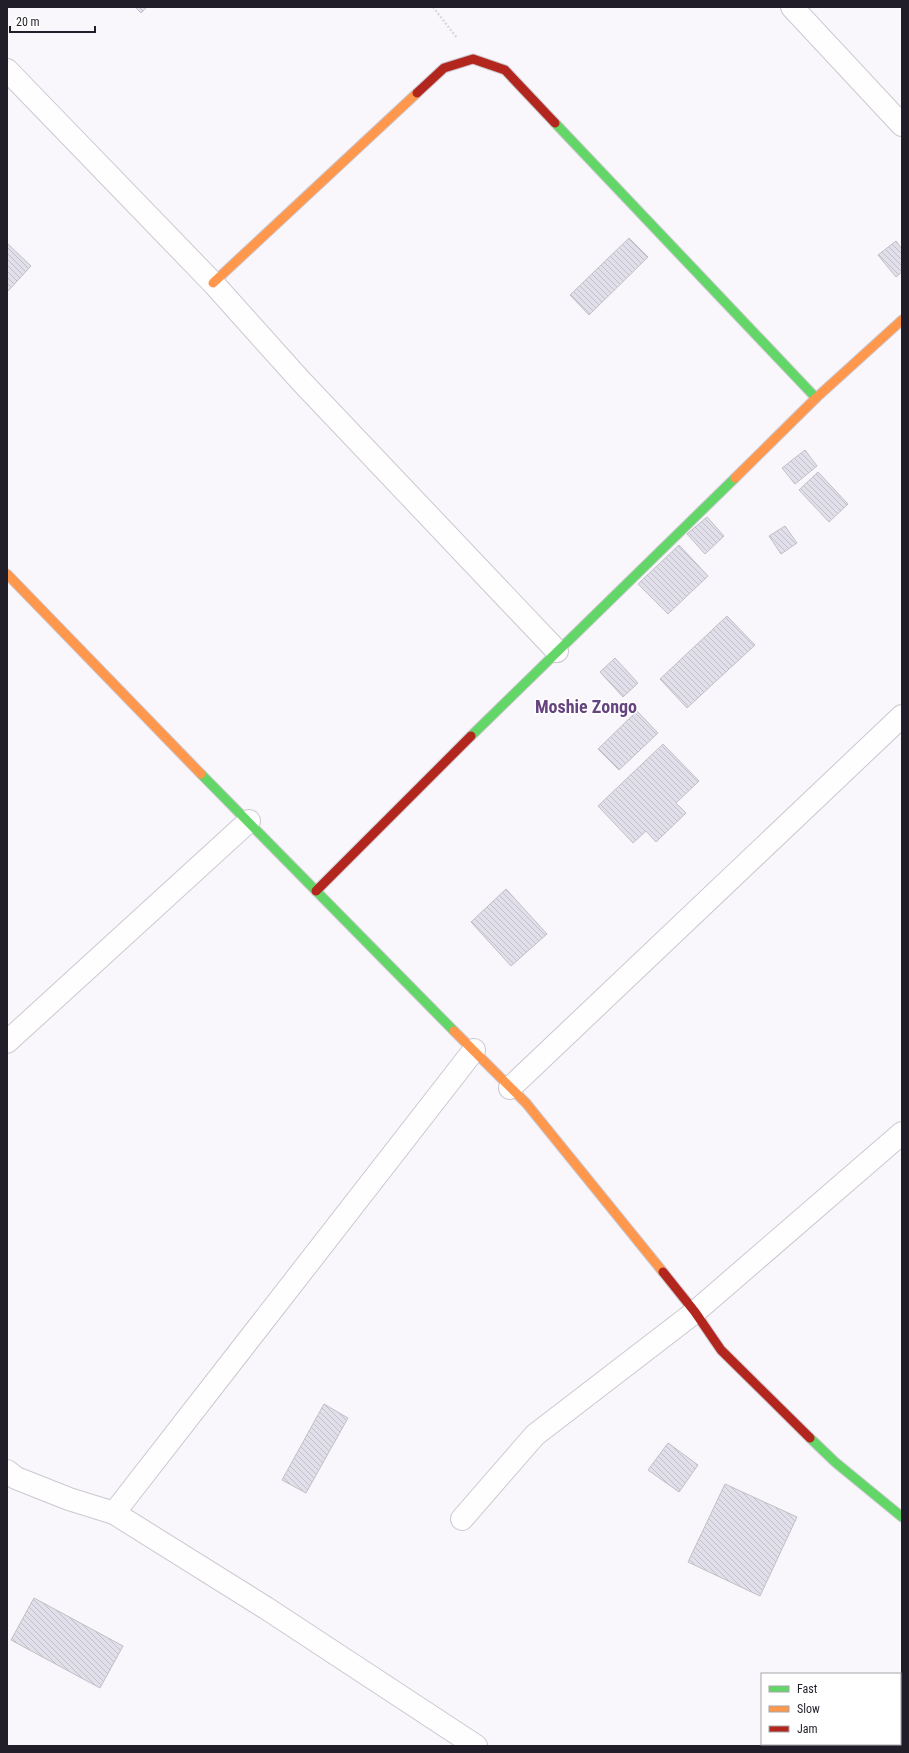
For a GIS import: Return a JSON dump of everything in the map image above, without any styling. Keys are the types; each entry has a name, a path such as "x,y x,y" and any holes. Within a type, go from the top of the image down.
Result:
{"street":[{"path":"792,7 902,125"},
{"path":"213,283 444,68 472,59 504,70 816,398"},
{"path":"7,70 213,283 300,380 557,651"},
{"path":"316,891 557,651 816,398 902,320"},
{"path":"7,574 137,709 526,1103 695,1312 721,1350 835,1462 902,1517"},
{"path":"510,1088 902,716"},
{"path":"7,1042 249,821"},
{"path":"114,1512 474,1050"},
{"path":"462,1519 535,1435 695,1312 902,1133"},
{"path":"7,1471 16,1478 69,1499 114,1512 266,1608 476,1746"}],"path":[{"path":"433,7 472,59"}],"building":[{"path":"135,7 147,7 141,13"},
{"path":"629,238 648,257 589,315 570,295"},
{"path":"896,241 902,249 902,272 896,277 878,255"},
{"path":"7,243 31,266 7,292"},
{"path":"805,450 817,466 795,484 782,468"},
{"path":"818,472 848,504 829,522 799,490"},
{"path":"707,517 724,536 705,554 687,534"},
{"path":"785,526 797,543 781,554 769,536"},
{"path":"679,545 708,576 668,614 638,584"},
{"path":"727,616 755,645 687,708 660,679"},
{"path":"615,658 638,683 623,697 600,672"},
{"path":"637,711 658,733 619,770 598,749"},
{"path":"663,744 699,781 676,803 686,813 656,842 646,831 633,843 598,806"},
{"path":"506,889 547,934 511,966 471,922"},
{"path":"324,1404 348,1418 306,1493 282,1480"},
{"path":"668,1443 698,1465 679,1492 648,1470"},
{"path":"725,1484 797,1517 760,1596 688,1562"},
{"path":"34,1598 123,1646 100,1688 11,1640"}],"traffic: fast":[{"path":"555,123 816,398"},
{"path":"471,736 735,478"},
{"path":"201,774 454,1031"},
{"path":"810,1438 835,1462 902,1517"}],"traffic: slow":[{"path":"213,283 417,93"},
{"path":"735,478 816,398 902,320"},
{"path":"7,574 201,774"},
{"path":"454,1031 526,1103 663,1272"}],"traffic: jam":[{"path":"417,93 444,68 473,59 505,70 555,123"},
{"path":"316,891 471,736"},
{"path":"663,1272 695,1312 721,1350 810,1438"}],"district":[{"name":"Moshie Zongo","path":"586,707"}]}
